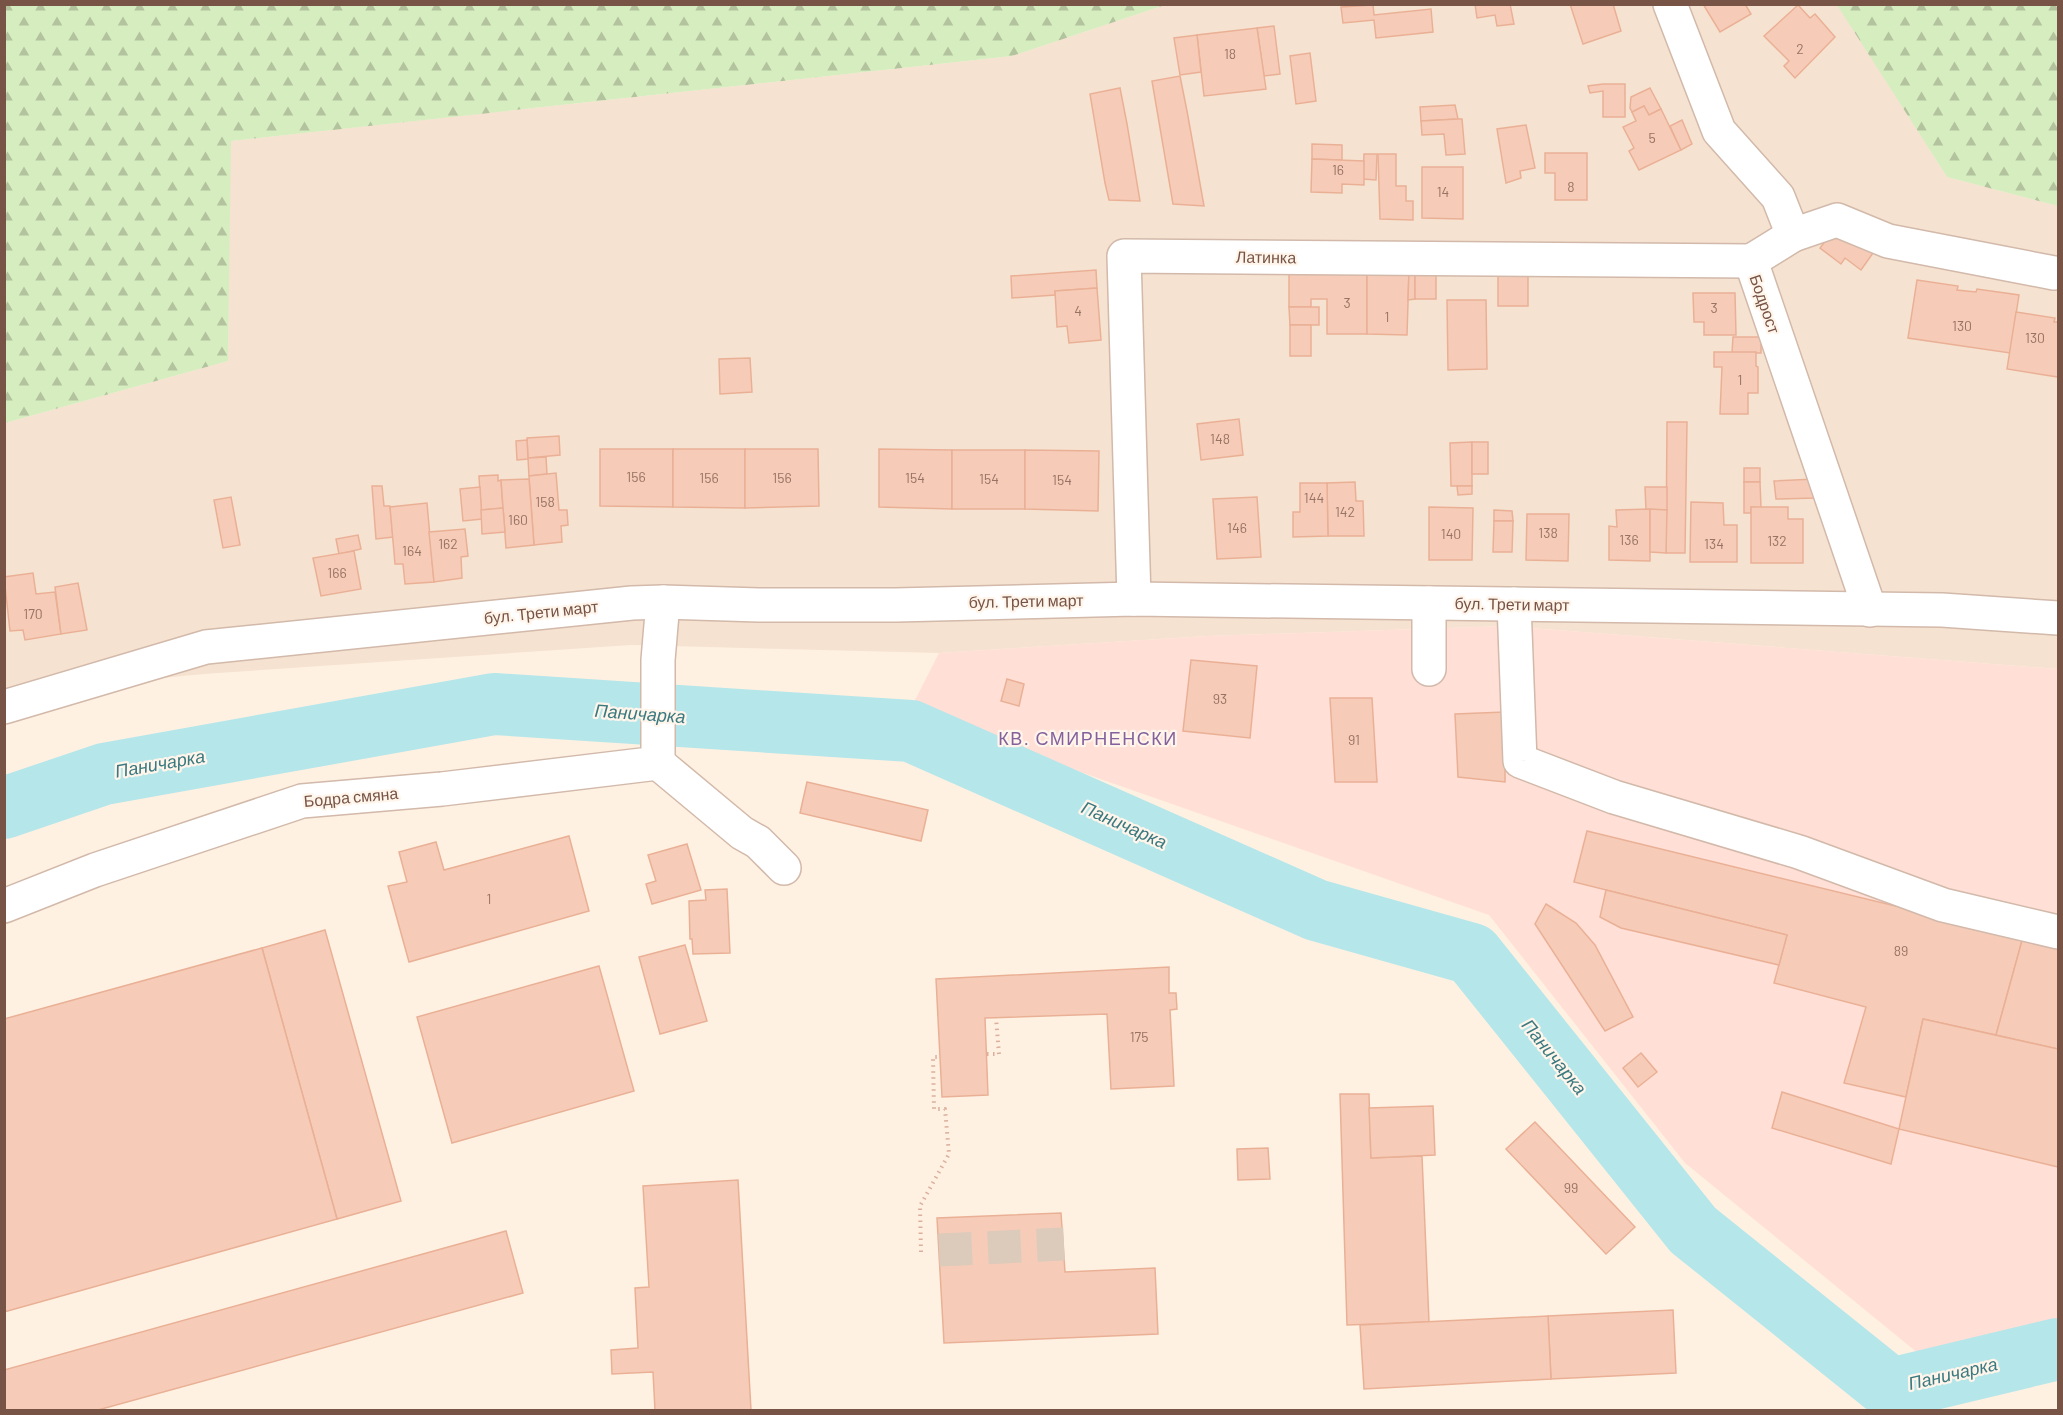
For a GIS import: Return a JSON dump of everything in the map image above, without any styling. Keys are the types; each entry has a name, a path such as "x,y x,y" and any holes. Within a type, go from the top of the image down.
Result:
{"street":[{"path":"1670,4 1719,131 1778,197 1793,235"},
{"name":"Бодрост","path":"1870,609 1751,261 1793,235 1837,220 1888,241 2054,273"},
{"name":"Латинка","path":"1134,599 1124,256 1751,261"},
{"name":"бул. Трети март","path":"4,707 206,647 632,603 816,605 1134,599 1942,610 2058,618"},
{"path":"663,602 658,660 658,754 742,833 758,842 784,868"},
{"path":"1429,603 1429,669"},
{"path":"1514,604 1520,761 1614,797 1799,852 1943,905 2058,932"},
{"name":"Бодра смяна","path":"4,906 95,870 302,801 442,789 658,754"}],"path":[{"path":"987,1054 999,1054 996,1017"},
{"path":"921,1252 920,1206 949,1154 945,1109 934,1109 933,1058 940,1057"}],"shaded area":[{"path":"1837,4 1947,177 2058,206 2058,669 1506,626 1207,636 939,653 631,645 204,674 5,693 5,423 228,361 230,141 1012,56 1165,5"},
{"path":"1506,626 2058,669 2058,1328 1924,1358 1685,1163 1489,915 909,712 939,653 1207,636"}],"green space":[{"path":"5,4 1165,5 1012,56 231,141 228,361 5,423"},
{"path":"1837,5 2058,5 2058,206 1947,177"}],"building":[{"path":"1475,4 1510,4 1514,24 1497,26 1495,15 1477,18"},
{"path":"1570,4 1613,4 1621,31 1583,44"},
{"path":"1703,4 1745,4 1751,14 1720,32"},
{"path":"1373,5 1374,15 1431,9 1433,32 1376,38 1374,20 1343,23 1341,7"},
{"path":"1798,5 1810,18 1815,14 1835,37 1795,78 1784,66 1789,61 1764,36"},
{"path":"1274,26 1280,74 1264,76 1257,28"},
{"path":"1257,28 1266,89 1204,96 1197,35"},
{"path":"1197,35 1201,72 1180,75 1174,38"},
{"path":"1310,53 1316,101 1296,104 1290,56"},
{"path":"1180,76 1204,206 1173,204 1152,81"},
{"path":"1625,84 1625,117 1603,117 1603,91 1590,93 1588,86"},
{"path":"1120,88 1140,201 1109,200 1105,183 1090,94"},
{"path":"1650,88 1661,109 1649,115 1644,106 1632,112 1631,97"},
{"path":"1455,105 1458,119 1421,121 1420,107"},
{"path":"1644,106 1649,115 1661,109 1681,150 1639,170 1629,151 1634,148 1623,127 1636,121 1632,112"},
{"path":"1462,119 1465,154 1446,155 1444,134 1422,135 1421,121"},
{"path":"1682,120 1692,144 1681,150 1670,126"},
{"path":"1526,125 1535,168 1520,171 1521,178 1506,183 1497,129"},
{"path":"1312,144 1342,145 1342,160 1312,159"},
{"path":"1545,153 1587,153 1587,200 1555,200 1555,173 1545,173"},
{"path":"1364,154 1377,154 1376,180 1363,179"},
{"path":"1378,154 1396,154 1396,186 1406,186 1406,201 1413,201 1413,220 1380,219"},
{"path":"1312,159 1364,161 1364,185 1342,184 1342,193 1311,192"},
{"path":"1422,167 1463,167 1463,219 1422,218"},
{"path":"1841,229 1873,253 1861,270 1845,258 1841,264 1820,248 1832,232"},
{"path":"1096,270 1097,288 1055,291 1055,295 1012,298 1011,276"},
{"path":"1289,270 1367,271 1367,334 1327,334 1327,299 1311,299 1311,307 1289,307"},
{"path":"1367,271 1409,271 1407,335 1367,334"},
{"path":"1409,271 1415,271 1415,299 1408,300"},
{"path":"1415,271 1436,272 1436,299 1415,299"},
{"path":"1498,275 1528,275 1528,306 1498,306"},
{"path":"1917,280 1958,286 1957,290 1976,292 1977,289 2019,295 2010,353 1908,338"},
{"path":"1097,288 1101,340 1069,343 1067,326 1057,327 1055,291"},
{"path":"1693,293 1735,293 1736,335 1704,335 1704,322 1694,322"},
{"path":"1447,300 1486,300 1487,369 1448,370"},
{"path":"1289,307 1319,307 1319,325 1290,325"},
{"path":"2016,312 2055,318 2054,322 2058,322 2058,377 2007,369"},
{"path":"1290,325 1311,325 1311,356 1290,356"},
{"path":"1733,337 1761,337 1761,353 1732,353"},
{"path":"1714,352 1756,352 1758,393 1748,393 1748,414 1720,414 1722,367 1714,367"},
{"path":"750,358 752,392 720,394 719,359"},
{"path":"1239,419 1243,455 1201,460 1197,424"},
{"path":"1667,422 1687,422 1685,553 1666,553"},
{"path":"559,436 560,455 528,458 527,438"},
{"path":"527,440 528,459 517,460 516,441"},
{"path":"1472,442 1472,486 1451,486 1450,443"},
{"path":"1472,442 1488,442 1488,474 1472,474"},
{"path":"600,449 673,449 673,507 600,506"},
{"path":"673,449 745,449 745,508 673,507"},
{"path":"745,449 818,449 819,506 745,508"},
{"path":"879,449 952,450 952,509 879,507"},
{"path":"952,450 1025,450 1025,509 952,509"},
{"path":"1025,450 1099,451 1098,511 1025,509"},
{"path":"546,457 547,474 529,476 528,458"},
{"path":"1744,468 1760,468 1760,482 1744,482"},
{"path":"556,473 559,510 567,510 568,525 561,526 562,542 534,545 529,476"},
{"path":"498,475 498,481 501,480 503,508 481,510 479,476"},
{"path":"529,479 534,545 506,548 501,480"},
{"path":"1815,479 1816,498 1776,499 1774,481"},
{"path":"1355,482 1356,501 1363,501 1364,536 1328,536 1327,483"},
{"path":"1744,482 1760,482 1761,508 1751,507 1751,513 1744,513"},
{"path":"1300,483 1327,483 1328,536 1293,537 1293,512 1300,512"},
{"path":"372,486 382,486 384,506 390,506 393,537 376,539"},
{"path":"1457,486 1472,486 1472,494 1458,495"},
{"path":"480,487 482,519 463,521 460,489"},
{"path":"1645,487 1667,487 1667,510 1646,510"},
{"path":"231,497 240,545 223,548 214,500"},
{"path":"1257,497 1261,557 1217,559 1213,499"},
{"path":"1691,502 1723,503 1724,525 1737,525 1737,562 1690,562"},
{"path":"427,503 434,582 405,584 403,564 395,564 390,507"},
{"path":"1429,507 1473,508 1472,560 1429,560"},
{"path":"1751,507 1788,507 1788,519 1803,519 1803,563 1751,563"},
{"path":"503,508 505,532 482,534 481,510"},
{"path":"1650,509 1650,561 1609,560 1609,526 1617,527 1616,510"},
{"path":"1650,509 1667,510 1666,553 1650,552"},
{"path":"1494,510 1512,511 1513,521 1494,521"},
{"path":"1527,514 1569,514 1568,561 1526,560"},
{"path":"1494,521 1513,521 1512,552 1493,552"},
{"path":"465,529 468,556 461,557 462,578 434,582 429,532"},
{"path":"358,535 361,549 339,554 336,539"},
{"path":"354,551 361,589 321,596 313,558"},
{"path":"33,573 36,594 55,592 61,634 25,640 23,630 10,631 4,577"},
{"path":"78,583 87,630 61,634 55,587"},
{"path":"1191,660 1257,666 1250,738 1183,731"},
{"path":"1007,679 1024,684 1019,706 1001,701"},
{"path":"1330,698 1372,698 1377,782 1335,782"},
{"path":"1505,712 1505,782 1458,777 1455,714"},
{"path":"807,782 928,810 921,841 800,813"},
{"path":"1587,831 2023,937 1996,1035 1923,1019 1906,1097 1844,1083 1866,1007 1774,983 1787,935 1574,882"},
{"path":"569,836 589,911 409,962 388,886 407,882 399,852 436,842 444,870"},
{"path":"687,844 701,890 652,904 646,884 656,881 648,855"},
{"path":"727,889 730,953 693,954 692,939 690,939 689,901 706,900 705,890"},
{"path":"1606,890 1787,935 1779,965 1621,928 1600,917"},
{"path":"1546,904 1576,923 1595,945 1633,1017 1605,1031 1535,924"},
{"path":"325,930 401,1201 337,1219 262,948"},
{"path":"2023,937 2058,946 2058,1049 1996,1035"},
{"path":"685,945 707,1021 660,1034 639,957"},
{"path":"262,948 337,1219 4,1312 4,1019"},
{"path":"599,966 634,1091 452,1143 417,1017"},
{"path":"1169,967 1169,993 1176,993 1177,1009 1170,1010 1174,1086 1111,1089 1107,1014 985,1018 988,1095 942,1097 936,979"},
{"path":"1923,1019 2058,1049 2058,1167 1899,1129"},
{"path":"1641,1053 1657,1072 1638,1087 1623,1068"},
{"path":"1782,1092 1899,1129 1891,1164 1772,1128"},
{"path":"1340,1094 1369,1094 1371,1158 1422,1156 1429,1322 1347,1325"},
{"path":"1433,1106 1435,1155 1371,1158 1369,1108"},
{"path":"1535,1122 1635,1227 1606,1254 1506,1149"},
{"path":"1268,1148 1270,1179 1238,1180 1237,1149"},
{"path":"738,1180 751,1410 655,1410 653,1372 612,1374 611,1350 638,1348 635,1288 649,1287 643,1186"},
{"path":"1061,1213 1065,1272 1155,1268 1158,1334 944,1343 937,1218"},
{"path":"506,1231 523,1293 98,1410 4,1410 4,1370"},
{"path":"1673,1310 1676,1373 1551,1379 1548,1316"},
{"path":"1548,1316 1551,1379 1364,1389 1360,1325"}],"waterway":[{"name":"Паничарка","path":"4,808 104,774 494,704 911,731 1316,910 1472,954 1693,1230 1891,1389 2058,1349"}],"tunnel":[{"path":"939,1250 1064,1244"}],"district":[{"name":"КВ. СМИРНЕНСКИ","path":"1088,739"}]}
